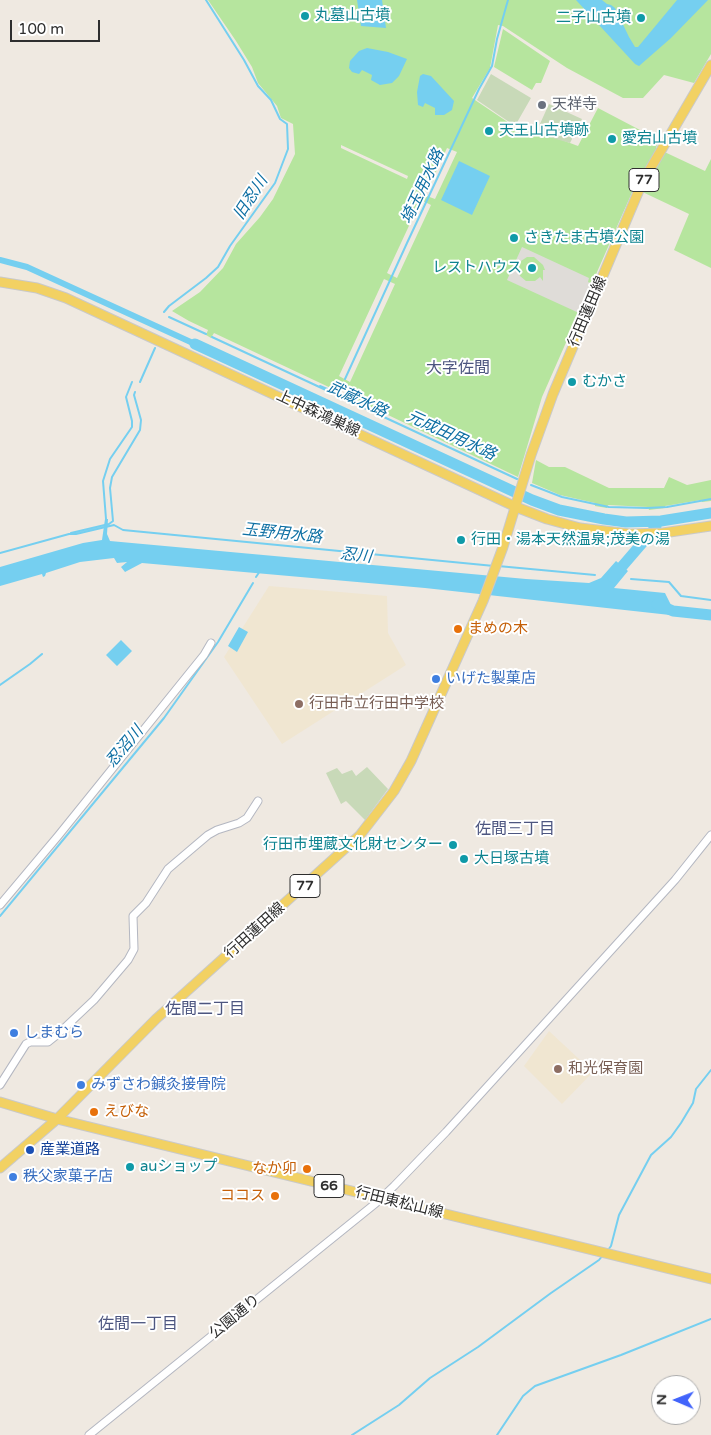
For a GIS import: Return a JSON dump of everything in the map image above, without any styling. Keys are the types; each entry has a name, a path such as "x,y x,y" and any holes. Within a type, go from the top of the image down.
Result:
{"main road":[{"name":"行田蓮田線","path":"0,1168 56,1119 156,1019 360,835 394,791 411,761 483,601 496,568 554,394 642,183 711,65"},
{"name":"上中森鴻巣線","path":"0,282 37,288 79,303 547,519 600,532 640,534 663,533 711,526"},
{"name":"行田東松山線","path":"0,1102 56,1119 711,1279"}],"street":[{"path":"0,905 204,655 211,643"},
{"path":"0,1085 26,1044 30,1042 48,1042 58,1034 94,1000 128,960 134,949 133,916 146,903 168,869 208,835 247,818 258,801"},
{"name":"公園通り","path":"89,1435 381,1199 415,1166 576,990 675,880 711,835"}],"shaded area":[{"path":"522,247 589,278 588,282 592,284 579,313 507,280","holes":["527,257 534,257 543,265 545,270 543,270 543,281 540,277 535,281 526,281 520,276 518,267 521,261"]},
{"name":"行田市立行田中学校","path":"269,586 387,596 388,633 406,665 282,744 224,657"},
{"name":"和光保育園","path":"549,1031 593,1072 562,1104 524,1066"}],"green space":[{"name":"さきたま古墳公園","path":"208,0 711,0 711,54 694,83 664,75 643,98 623,98 567,68 503,26 498,25 490,68 472,98 518,129 578,146 598,108 659,140 656,148 705,171 711,159 711,268 674,250 689,214 634,188 542,397 518,477 344,394 347,387 336,382 333,389 214,333 211,338 206,335 208,330 172,311 200,292 223,268 236,244 273,199 295,154 293,124 281,118 277,106 258,83 252,67","holes":["341,145 408,176 407,179 341,148","447,148 457,152 435,199 424,195 427,187 417,183 419,181 430,185","421,200 431,205 397,278 387,273","384,279 395,284 350,382 339,376"]},
{"path":"503,29 550,61 541,83 536,83 532,90 494,67"},
{"path":"491,74 531,98 515,126 477,100"},
{"path":"549,104 582,119 570,143 538,134 539,126"},
{"path":"536,460 549,467 565,467 609,488 664,488 669,477 687,485 711,480 711,501 702,502 701,500 649,510 648,507 608,505 607,508 595,506 595,503 560,495 532,483"},
{"path":"367,767 388,789 365,820 346,801 341,804 326,773 337,768 342,774 352,770 356,776"}],"water":[{"path":"357,0 382,0 386,28 361,26"},
{"path":"576,0 602,0 615,8 629,37 635,47 638,47 677,0 708,0 671,38 639,66 635,64"},
{"path":"367,48 388,52 407,59 399,76 392,83 380,85 371,80 372,75 362,70 359,74 352,72 349,68 350,61 359,51"},
{"path":"423,74 431,76 454,101 452,110 444,115 435,115 435,108 425,103 423,107 418,105 417,92 420,76"},
{"path":"459,161 490,176 472,215 441,200"},
{"path":"105,519 108,519 107,534 110,541 526,579 589,583 601,578 616,561 628,571 614,588 665,593 671,605 670,615 425,588 142,563 125,572 121,567 127,562 117,563 114,558 80,562 46,573 43,577 42,574 0,586 0,567 83,543 102,540"},
{"path":"239,627 248,632 237,652 228,646"},
{"path":"121,640 132,651 117,666 106,655"}],"waterway":[{"name":"旧忍川","path":"164,312 218,267 230,246 275,183 288,149 287,124 280,119 271,100 258,86 206,0"},
{"name":"埼玉用水路","path":"345,379 479,89 492,66 497,39 508,0"},
{"name":"武蔵水路","path":"0,260 27,267 195,344"},
{"name":"元成田用水路","path":"169,317 206,334"},
{"name":"元成田用水路","path":"212,337 517,479"},
{"name":"武蔵水路","path":"195,344 532,500 559,510 626,522 661,521 711,513"},
{"name":"元成田用水路","path":"140,382 155,348"},
{"name":"旧忍川","path":"106,519 103,481 110,459 132,427 126,397 132,382"},
{"name":"埼玉用水路","path":"320,386 332,391 338,390 342,385"},
{"name":"元成田用水路","path":"71,533 109,524 113,521 110,488 112,477 140,430 141,420 134,395 135,392"},
{"name":"元成田用水路","path":"531,485 562,497 609,507 667,507 711,499"},
{"name":"玉野用水路","path":"0,553 69,534 114,525 123,530 494,566"},
{"path":"613,577 656,527"},
{"name":"玉野用水路","path":"498,566 595,575"},
{"name":"忍沼川","path":"256,577 260,571"},
{"name":"玉野用水路","path":"631,579 669,582 681,596 711,600"},
{"name":"忍沼川","path":"0,916 164,718 218,642 253,583"},
{"name":"忍川","path":"657,604 673,611 711,615"},
{"path":"0,685 42,654"},
{"path":"608,1250 611,1246 619,1215 651,1155 671,1137 681,1123 693,1103 696,1089 711,1070"},
{"path":"352,1435 399,1405 430,1378 478,1347 599,1260 603,1255"},
{"path":"497,1435 523,1396 535,1386 621,1355 711,1319"}],"place":[{"name":"丸墓山古墳","path":"305,16"},
{"name":"二子山古墳","path":"641,18"},
{"name":"天祥寺","path":"542,105"},
{"name":"天王山古墳跡","path":"489,131"},
{"name":"愛宕山古墳","path":"612,139"},
{"name":"さきたま古墳公園","path":"514,238"},
{"name":"レストハウス","path":"532,268"},
{"name":"むかさ","path":"572,382"},
{"name":"行田・湯本天然温泉;茂美の湯","path":"461,540"},
{"name":"まめの木","path":"458,629"},
{"name":"いげた製菓店","path":"436,679"},
{"name":"行田市立行田中学校","path":"299,704"},
{"name":"行田市埋蔵文化財センター","path":"453,845"},
{"name":"大日塚古墳","path":"464,859"},
{"name":"しまむら","path":"14,1033"},
{"name":"和光保育園","path":"558,1069"},
{"name":"みずさわ鍼灸接骨院","path":"81,1085"},
{"name":"えびな","path":"94,1112"},
{"name":"産業道路","path":"30,1150"},
{"name":"auショップ","path":"130,1167"},
{"name":"なか卯","path":"307,1169"},
{"name":"秩父家菓子店","path":"13,1177"},
{"name":"ココス","path":"275,1196"}],"district":[{"name":"大字佐間","path":"458,369"},
{"name":"佐間三丁目","path":"515,830"},
{"name":"佐間二丁目","path":"205,1010"},
{"name":"佐間一丁目","path":"138,1325"}]}
